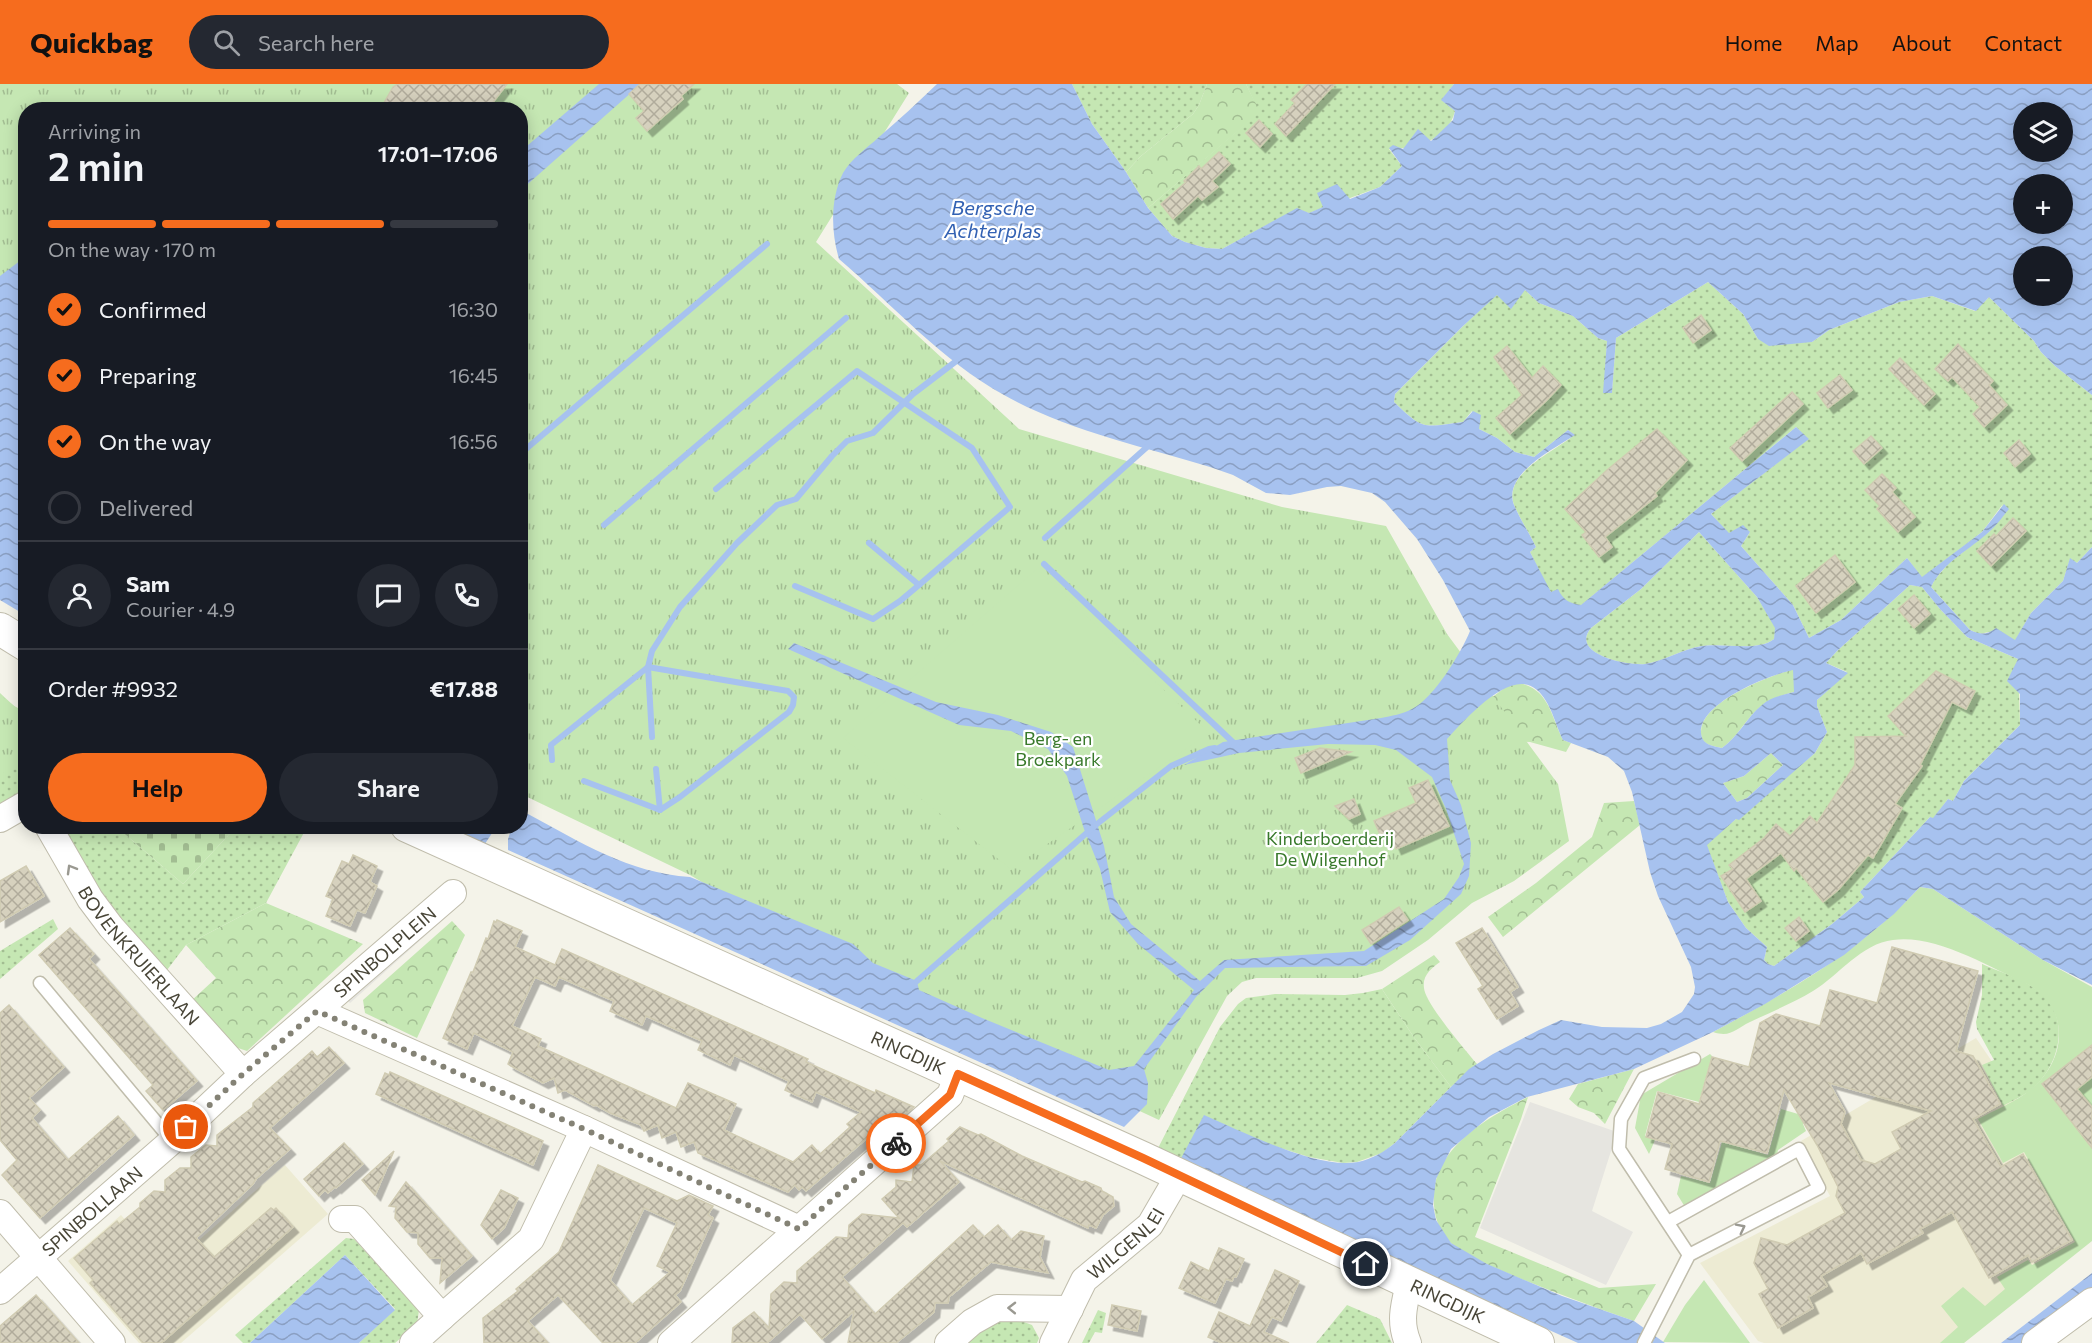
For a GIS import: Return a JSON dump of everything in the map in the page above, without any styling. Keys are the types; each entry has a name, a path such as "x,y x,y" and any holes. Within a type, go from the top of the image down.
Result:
{"street":[{"path":"0,629 18,640"},
{"path":"0,819 18,809"},
{"name":"BOVENKRUIERLAAN","path":"53,834 90,899 111,927 243,1074"},
{"name":"RINGDIJK","path":"425,834 958,1074 1538,1343"},
{"name":"SPINBOLPLEIN","path":"317,1011 453,893"},
{"path":"317,1011 584,1129 799,1229"},
{"name":"SPINBOLLAAN","path":"0,1291 317,1011"},
{"path":"671,1343 950,1095 958,1074"},
{"path":"412,1343 531,1239 584,1129"},
{"name":"WILGENLEI","path":"1053,1343 1084,1280 1155,1220 1179,1176"},
{"path":"0,1213 112,1343"},
{"path":"342,1219 356,1219 442,1317"},
{"name":"RINGDIJK","path":"1408,1343 1403,1333 1402,1314 1409,1284"},
{"path":"2035,1343 2092,1301"},
{"path":"948,1343 972,1322 997,1308 1070,1309"}],"lane":[{"path":"40,983 172,1140"},
{"path":"1689,1255 1619,1149 1621,1119 1644,1078 1694,1059"},
{"path":"1644,1343 1689,1255 1819,1188 1799,1149 1668,1222"}],"shaded area":[{"path":"459,899 462,903 350,1003 346,999"},
{"path":"1976,1038 2044,1138 2092,1234 1953,1343 1764,1343 1758,1341 1700,1263 1830,1196 1801,1141"},
{"path":"1530,1102 1617,1132 1592,1211 1633,1232 1606,1285 1480,1228"},
{"path":"285,1165 328,1214 181,1343 139,1343 68,1261 121,1215 167,1268"}],"green space":[{"path":"0,84 620,84 528,166 528,102 18,102 18,591 0,579"},
{"name":"Berg- en Broekpark","path":"639,84 897,84 909,93 816,242 1019,429 1282,507 1386,526 1447,634 1558,784 1569,841 1514,881 1472,903 1428,940 1382,971 1357,978 1256,978 1242,982 1227,996 1159,1120 903,1001 690,875 528,797 528,182"},
{"path":"1072,84 1207,84 1193,114 1141,156 1126,172 1092,124"},
{"path":"1207,84 1246,84 1260,112 1148,208 1126,172 1141,156 1193,114"},
{"path":"1246,84 1454,84 1442,100 1455,111 1451,121 1438,136 1419,145 1389,149 1402,166 1380,187 1309,213 1297,209 1222,249 1206,248 1185,242 1172,236 1148,208 1259,112"},
{"path":"1708,282 1743,314 1758,339 1812,342 1829,330 1899,302 1932,296 1975,311 1989,297 2034,341 2055,366 2092,395 2092,547 2077,563 2070,559 2063,581 2031,613 2015,641 1989,632 1979,634 1970,630 1931,587 1949,563 1990,531 2003,504 1982,532 1922,578 1907,558 1841,620 1809,638 1793,605 1741,546 1750,532 1729,534 1711,514 1808,439 1796,427 1580,606 1573,604 1550,591 1545,583 1530,552 1536,547 1514,505 1512,493 1523,473 1574,435 1568,430 1534,457 1515,452 1497,438 1479,429 1472,411 1463,422 1432,426 1418,422 1394,402 1395,394 1497,294 1525,290 1539,303 1573,316 1598,338 1607,341 1604,392 1612,392 1616,338"},
{"path":"1699,532 1757,597 1776,628 1774,639 1767,643 1750,646 1702,646 1645,664 1626,663 1594,651 1588,645 1586,637 1591,628 1641,589"},
{"path":"1037,569 1209,733 1011,869 843,738"},
{"path":"1910,585 1922,587 1967,637 2018,659 2020,725 1964,781 1953,801 1948,799 1933,819 1930,817 1860,892 1864,897 1832,924 1774,966 1768,964 1764,960 1767,947 1746,928 1728,902 1706,844 1815,753 1827,732 1817,700 1847,672 1826,663"},
{"path":"1794,669 1794,692 1761,706 1731,741 1722,748 1703,740 1701,733 1703,722 1723,701 1753,684"},
{"path":"1519,683 1529,686 1543,697 1563,740 1571,743 1566,752 1530,742 1508,741 1482,705 1507,686"},
{"path":"0,693 18,708 18,796 0,808"},
{"path":"0,695 18,709 18,763 0,775"},
{"path":"1771,753 1783,765 1747,798 1737,802 1723,783 1744,776"},
{"path":"1634,801 1640,825 1503,937 1488,917 1536,883 1592,837 1604,803"},
{"path":"60,834 125,834 183,884 229,834 303,834 266,903 186,945 164,974 108,912"},
{"path":"125,834 229,834 183,884"},
{"path":"1920,887 1933,889 2043,960 2092,987 2092,1241 1964,1343 1940,1343 1958,1327 1941,1306 1963,1287 1985,1306 2005,1289 1997,1277 2028,1260 2032,1265 2075,1242 2024,1152 2003,1163 1978,1119 2025,1094 2043,1077 2052,1064 2059,1035 2057,1020 2051,1006 2041,994 2027,984 1962,953 1927,942 1910,939 1893,940 1871,947 1822,985 1798,1000 1733,1032 1719,1034 1713,1032 1796,985 1849,950 1898,910"},
{"path":"266,903 363,944 247,1051 229,1045 190,1002 216,978 186,945"},
{"path":"53,919 58,929 0,979 0,951"},
{"path":"452,921 465,935 417,1038 365,1013 363,1000"},
{"path":"1434,955 1440,962 1428,972 1425,979 1426,995 1447,1027 1477,1064 1451,1087 1382,989"},
{"path":"1982,964 2037,990 2048,1000 2055,1013 2058,1026 2058,1040 2050,1067 2031,1090 2003,1106 1982,1065 1994,1060 1977,1029 1976,1022 1982,995"},
{"path":"1382,989 1451,1087 1382,1153 1357,1162 1343,1163 1309,1157 1274,1146 1178,1164 1155,1154 1220,1027 1238,1004 1246,998 1275,994 1345,995"},
{"path":"1710,1054 1712,1056 1699,1102 1657,1091 1645,1136 1655,1140 1649,1154 1635,1128 1641,1095"},
{"path":"1634,1069 1605,1124 1594,1113 1578,1107 1569,1099 1578,1084"},
{"path":"1528,1097 1475,1237 1599,1288 1656,1284 1634,1321 1543,1288 1482,1262 1452,1244 1439,1226 1435,1213 1434,1192 1439,1173 1448,1156 1460,1141 1476,1128"},
{"path":"1781,1109 1805,1116 1803,1124 1806,1131 1778,1150 1776,1158 1685,1207 1677,1194 1681,1176 1710,1183 1722,1142 1768,1155"},
{"path":"346,1238 354,1239 419,1310 417,1324 395,1343 359,1343 395,1309 345,1255 250,1343 243,1343 235,1335"},
{"path":"1704,1280 1750,1343 1663,1342 1685,1305"},
{"path":"1347,1305 1380,1319 1392,1343 1316,1343"},
{"path":"1098,1310 1106,1313 1102,1333 1095,1332 1089,1343 1082,1343"},
{"path":"1016,1319 1032,1325 1039,1338 1037,1343 960,1343 998,1321"}],"water":[{"path":"599,84 641,84 528,184 528,145"},
{"name":"Bergsche Achterplas","path":"937,84 1072,84 1092,124 1148,208 1172,236 1206,248 1222,249 1297,208 1309,213 1323,207 1317,193 1337,184 1350,199 1380,187 1402,166 1389,148 1393,145 1403,149 1418,129 1431,141 1453,120 1455,111 1441,100 1454,84 2092,84 2092,395 2055,366 2034,341 1989,297 1976,311 1932,296 1899,302 1829,330 1812,342 1769,346 1758,339 1743,314 1708,282 1616,338 1612,393 1603,393 1607,341 1598,338 1573,316 1539,303 1525,290 1511,309 1497,295 1395,394 1394,402 1418,422 1432,426 1463,422 1473,411 1481,415 1479,429 1497,438 1515,452 1534,457 1568,430 1575,435 1543,455 1522,473 1512,494 1514,505 1536,547 1530,552 1551,592 1558,589 1564,598 1581,605 1796,427 1809,439 1711,514 1729,533 1743,525 1750,532 1741,546 1793,605 1809,638 1841,620 1907,558 1922,577 1982,532 2004,504 2009,509 1995,526 1950,563 1931,587 1970,630 1983,634 1996,628 2015,640 2031,613 2063,581 2070,558 2077,563 2092,547 2092,985 2043,960 1933,889 1920,887 1894,914 1844,955 1765,1004 1713,1032 1634,1069 1527,1097 1489,1117 1451,1149 1436,1179 1433,1205 1436,1220 1451,1243 1487,1264 1562,1296 1634,1321 1665,1343 1578,1343 1178,1164 1204,1115 1301,1155 1341,1163 1363,1161 1378,1155 1395,1143 1469,1069 1539,1030 1561,1020 1602,1027 1647,1028 1661,1024 1682,1012 1694,994 1691,967 1658,896 1650,872 1632,792 1624,771 1608,757 1563,740 1546,701 1537,690 1526,684 1514,685 1489,699 1447,739 1450,780 1461,805 1471,843 1469,876 1461,894 1410,940 1366,966 1225,968 1196,997 1144,1069 1148,1083 1147,1104 1124,1127 508,850 510,834 528,834 528,814 626,863 690,877 853,944 873,963 917,981 919,990 982,1018 1109,1070 1134,1066 1194,990 1138,944 1110,912 1100,869 1067,776 1048,749 1011,731 959,725 788,649 794,643 936,702 998,715 1051,732 1073,747 1104,846 1114,897 1131,924 1200,981 1224,960 1364,951 1444,899 1459,877 1464,864 1446,809 1432,777 1396,750 1375,745 1328,744 1239,753 1184,765 1223,742 1401,714 1412,709 1429,695 1453,662 1470,631 1443,580 1417,539 1385,502 1372,493 1341,486 1290,495 1266,493 1233,475 1052,418 981,381 938,349 839,259 834,238 834,205 843,173 855,158","holes":["1699,532 1757,597 1775,628 1774,639 1767,643 1750,646 1702,646 1645,664 1626,663 1594,651 1588,645 1586,637 1591,628 1641,589","1910,585 1922,587 1967,637 2018,659 2007,681 2020,694 2020,725 1964,781 1953,801 1948,799 1933,818 1930,817 1860,892 1864,897 1832,924 1774,966 1768,964 1764,960 1767,947 1746,928 1728,902 1707,845 1815,753 1827,732 1817,700 1848,673 1826,663","1793,670 1794,692 1766,702 1722,748 1712,746 1703,740 1701,733 1703,722 1723,701 1753,684","1771,753 1783,765 1747,798 1737,802 1723,783 1744,776"]},
{"path":"18,262 18,611 0,600 0,276"},
{"path":"446,834 491,834 481,850"},
{"path":"345,1255 395,1310 359,1343 250,1343"},
{"path":"2092,1273 2092,1290 2021,1343 2001,1343"}],"building":[{"path":"398,84 507,84 493,102 385,102 393,87"},
{"path":"640,84 694,84 681,96 683,99 647,131 636,118 644,111 629,94"},
{"path":"1307,84 1335,84 1286,136 1275,124 1295,103 1291,100"},
{"path":"1259,120 1272,134 1260,147 1246,133"},
{"path":"1219,152 1230,164 1212,181 1218,187 1202,200 1198,196 1173,219 1161,204 1186,182 1184,181 1199,166 1201,169"},
{"path":"1701,315 1711,330 1693,343 1683,328"},
{"path":"1958,344 1993,381 1989,385 2007,405 1984,427 1973,414 1980,407 1952,377 1948,381 1935,369"},
{"path":"1507,346 1532,378 1543,366 1561,385 1510,434 1496,418 1522,395 1494,357"},
{"path":"1900,358 1935,394 1924,405 1889,369"},
{"path":"1840,375 1852,390 1828,408 1817,393"},
{"path":"1792,392 1803,404 1742,461 1730,448"},
{"path":"1657,429 1687,460 1655,493 1657,496 1605,537 1612,547 1599,557 1582,535 1586,532 1565,509 1607,470"},
{"path":"1871,436 1882,448 1864,464 1853,451"},
{"path":"2019,440 2030,454 2015,467 2004,453"},
{"path":"1882,474 1896,488 1892,492 1915,517 1898,532 1877,509 1880,506 1865,490"},
{"path":"2013,518 2026,531 1991,566 1977,551"},
{"path":"1835,555 1855,582 1816,613 1796,586"},
{"path":"1914,595 1930,614 1914,628 1898,609"},
{"path":"1936,671 1975,691 1966,709 1952,702 1920,765 1922,766 1895,804 1902,808 1873,858 1868,855 1838,890 1823,902 1796,868 1794,871 1781,853 1746,879 1761,901 1745,912 1721,876 1733,869 1729,865 1764,838 1776,824 1790,836 1810,816 1817,823 1855,765 1855,737 1906,736 1888,716"},
{"path":"1320,748 1351,752 1301,773 1295,758"},
{"path":"1428,780 1449,826 1396,849 1390,835 1382,839 1374,821 1416,803 1409,788"},
{"path":"1354,799 1360,814 1349,819 1335,806"},
{"path":"353,855 377,866 370,882 377,886 365,913 357,910 350,926 326,916 333,899 326,896 342,861 349,864"},
{"path":"26,866 44,896 0,922 0,881"},
{"path":"1399,907 1408,920 1371,944 1362,930"},
{"path":"1799,917 1809,931 1796,941 1785,928"},
{"path":"497,920 522,931 515,947 555,965 562,949 808,1059 806,1062 875,1093 876,1090 914,1107 904,1115 892,1113 890,1118 806,1191 802,1187 799,1190 795,1185 788,1192 698,1153 694,1142 681,1147 676,1132 662,1138 658,1125 644,1131 641,1125 594,1106 565,1090 558,1093 554,1078 543,1083 511,1066 508,1064 513,1052 474,1033 467,1049 443,1038 486,938 488,939 494,921","holes":["535,977 555,986 559,977 614,1001 610,1011 642,1025 646,1016 702,1041 698,1050 730,1065 734,1055 789,1081 785,1090 812,1102 816,1092 861,1112 847,1124 850,1127 820,1154 812,1145 793,1162 724,1130 736,1104 688,1083 676,1108 538,1046 541,1039 512,1026"]},
{"path":"70,928 94,954 89,959 197,1081 163,1110 146,1091 153,1085 39,955"},
{"path":"1482,928 1518,987 1510,992 1518,1006 1497,1019 1478,989 1483,986 1456,943"},
{"path":"1892,947 1978,971 1956,1051 1973,1056 2000,1104 1973,1119 2001,1167 2023,1154 2072,1240 2032,1262 2028,1255 1989,1278 1952,1212 1920,1229 1923,1233 1867,1264 1861,1253 1821,1276 1827,1286 1808,1297 1813,1308 1778,1328 1759,1294 1768,1289 1754,1263 1761,1238 1787,1245 1845,1213 1836,1196 1838,1187 1817,1145 1784,1090 1767,1153 1720,1141 1709,1182 1665,1169 1672,1144 1646,1137 1658,1092 1699,1104 1712,1057 1749,1067 1760,1023 1776,1014 1820,1026 1830,990 1877,1003","holes":["1829,1083 1931,1111 1892,1132 1901,1149 1875,1164 1861,1160 1841,1124 1845,1112"]},
{"path":"9,1005 64,1067 29,1098 40,1110 32,1118 68,1160 118,1116 134,1135 40,1218 2,1175 17,1160 0,1140 0,1013"},
{"path":"2092,1045 2092,1077 2077,1089 2092,1107 2092,1148 2042,1084"},
{"path":"329,1047 344,1063 270,1128 290,1149 196,1238 214,1257 271,1208 274,1210 276,1208 293,1227 161,1343 143,1343 90,1283 93,1280 74,1258 117,1221 119,1224 140,1207 140,1203 154,1191 165,1192 165,1180 180,1168 191,1168 191,1157 206,1145 217,1146 217,1135 253,1107 253,1103 312,1051 317,1057"},
{"path":"390,1072 543,1141 533,1165 376,1094 385,1073 389,1075"},
{"path":"960,1127 978,1135 981,1134 1022,1156 1082,1182 1085,1181 1101,1188 1113,1197 1114,1206 1103,1215 1096,1228 1089,1225 1088,1228 940,1161 959,1182 907,1227 903,1223 842,1277 875,1314 973,1225 984,1237 998,1225 1011,1240 1021,1231 1044,1236 1040,1257 1048,1273 991,1262 949,1297 948,1303 935,1303 934,1312 896,1343 848,1343 854,1311 822,1339 800,1314 767,1343 732,1343 733,1328 754,1312 769,1328 771,1294 784,1282 797,1283 797,1271 836,1237 848,1238 849,1225 862,1214 899,1218 882,1199 896,1187 896,1180 912,1182 914,1165 921,1165 949,1141 947,1139"},
{"path":"344,1143 363,1164 336,1188 328,1193 325,1190 319,1196 304,1179"},
{"path":"394,1151 375,1195 362,1180"},
{"path":"598,1165 677,1201 689,1195 713,1206 708,1215 713,1218 680,1291 675,1295 681,1302 635,1343 603,1343 558,1295 528,1321 548,1343 484,1343 483,1318 518,1291 516,1289 559,1252","holes":["644,1208 677,1223 657,1266 670,1272 632,1305 610,1280"]},
{"path":"406,1182 472,1256 440,1283 442,1258 430,1258 418,1244 418,1233 407,1232 395,1218 396,1207 389,1206"},
{"path":"501,1190 518,1198 504,1228 492,1239 481,1225"},
{"path":"1219,1248 1244,1259 1236,1277 1234,1276 1232,1281 1226,1279 1215,1303 1179,1288 1191,1262 1209,1271"},
{"path":"1275,1270 1299,1281 1281,1321 1272,1317 1264,1332 1289,1343 1222,1343 1208,1337 1219,1312 1250,1326"},
{"path":"36,1295 79,1343 0,1343 0,1326"},
{"path":"1112,1305 1141,1311 1137,1331 1108,1325"}],"waterway":[{"path":"528,447 767,244"},
{"path":"604,525 846,318"},
{"path":"652,737 648,667 652,651 680,607 737,543 777,505 796,499 847,441 873,433 913,394 955,362"},
{"path":"716,489 857,371 972,448 1010,507 919,585 869,543"},
{"path":"1045,538 1147,447"},
{"path":"1044,564 1237,746"},
{"path":"795,586 873,619 919,585"},
{"path":"552,760 551,745 648,667 788,691 794,697 789,712 660,810 584,781"},
{"path":"917,981 1097,824 1171,766 1215,748"},
{"path":"656,769 660,810"}],"way so far":[{"path":"186,1127 243,1074 317,1011 584,1129 799,1229 896,1143"}],"route":[{"path":"896,1143 950,1095 958,1074 1143,1158 1366,1264"}],"park label":[{"name":"Kinderboerderij De Wilgenhof","path":"1330,848"}]}
